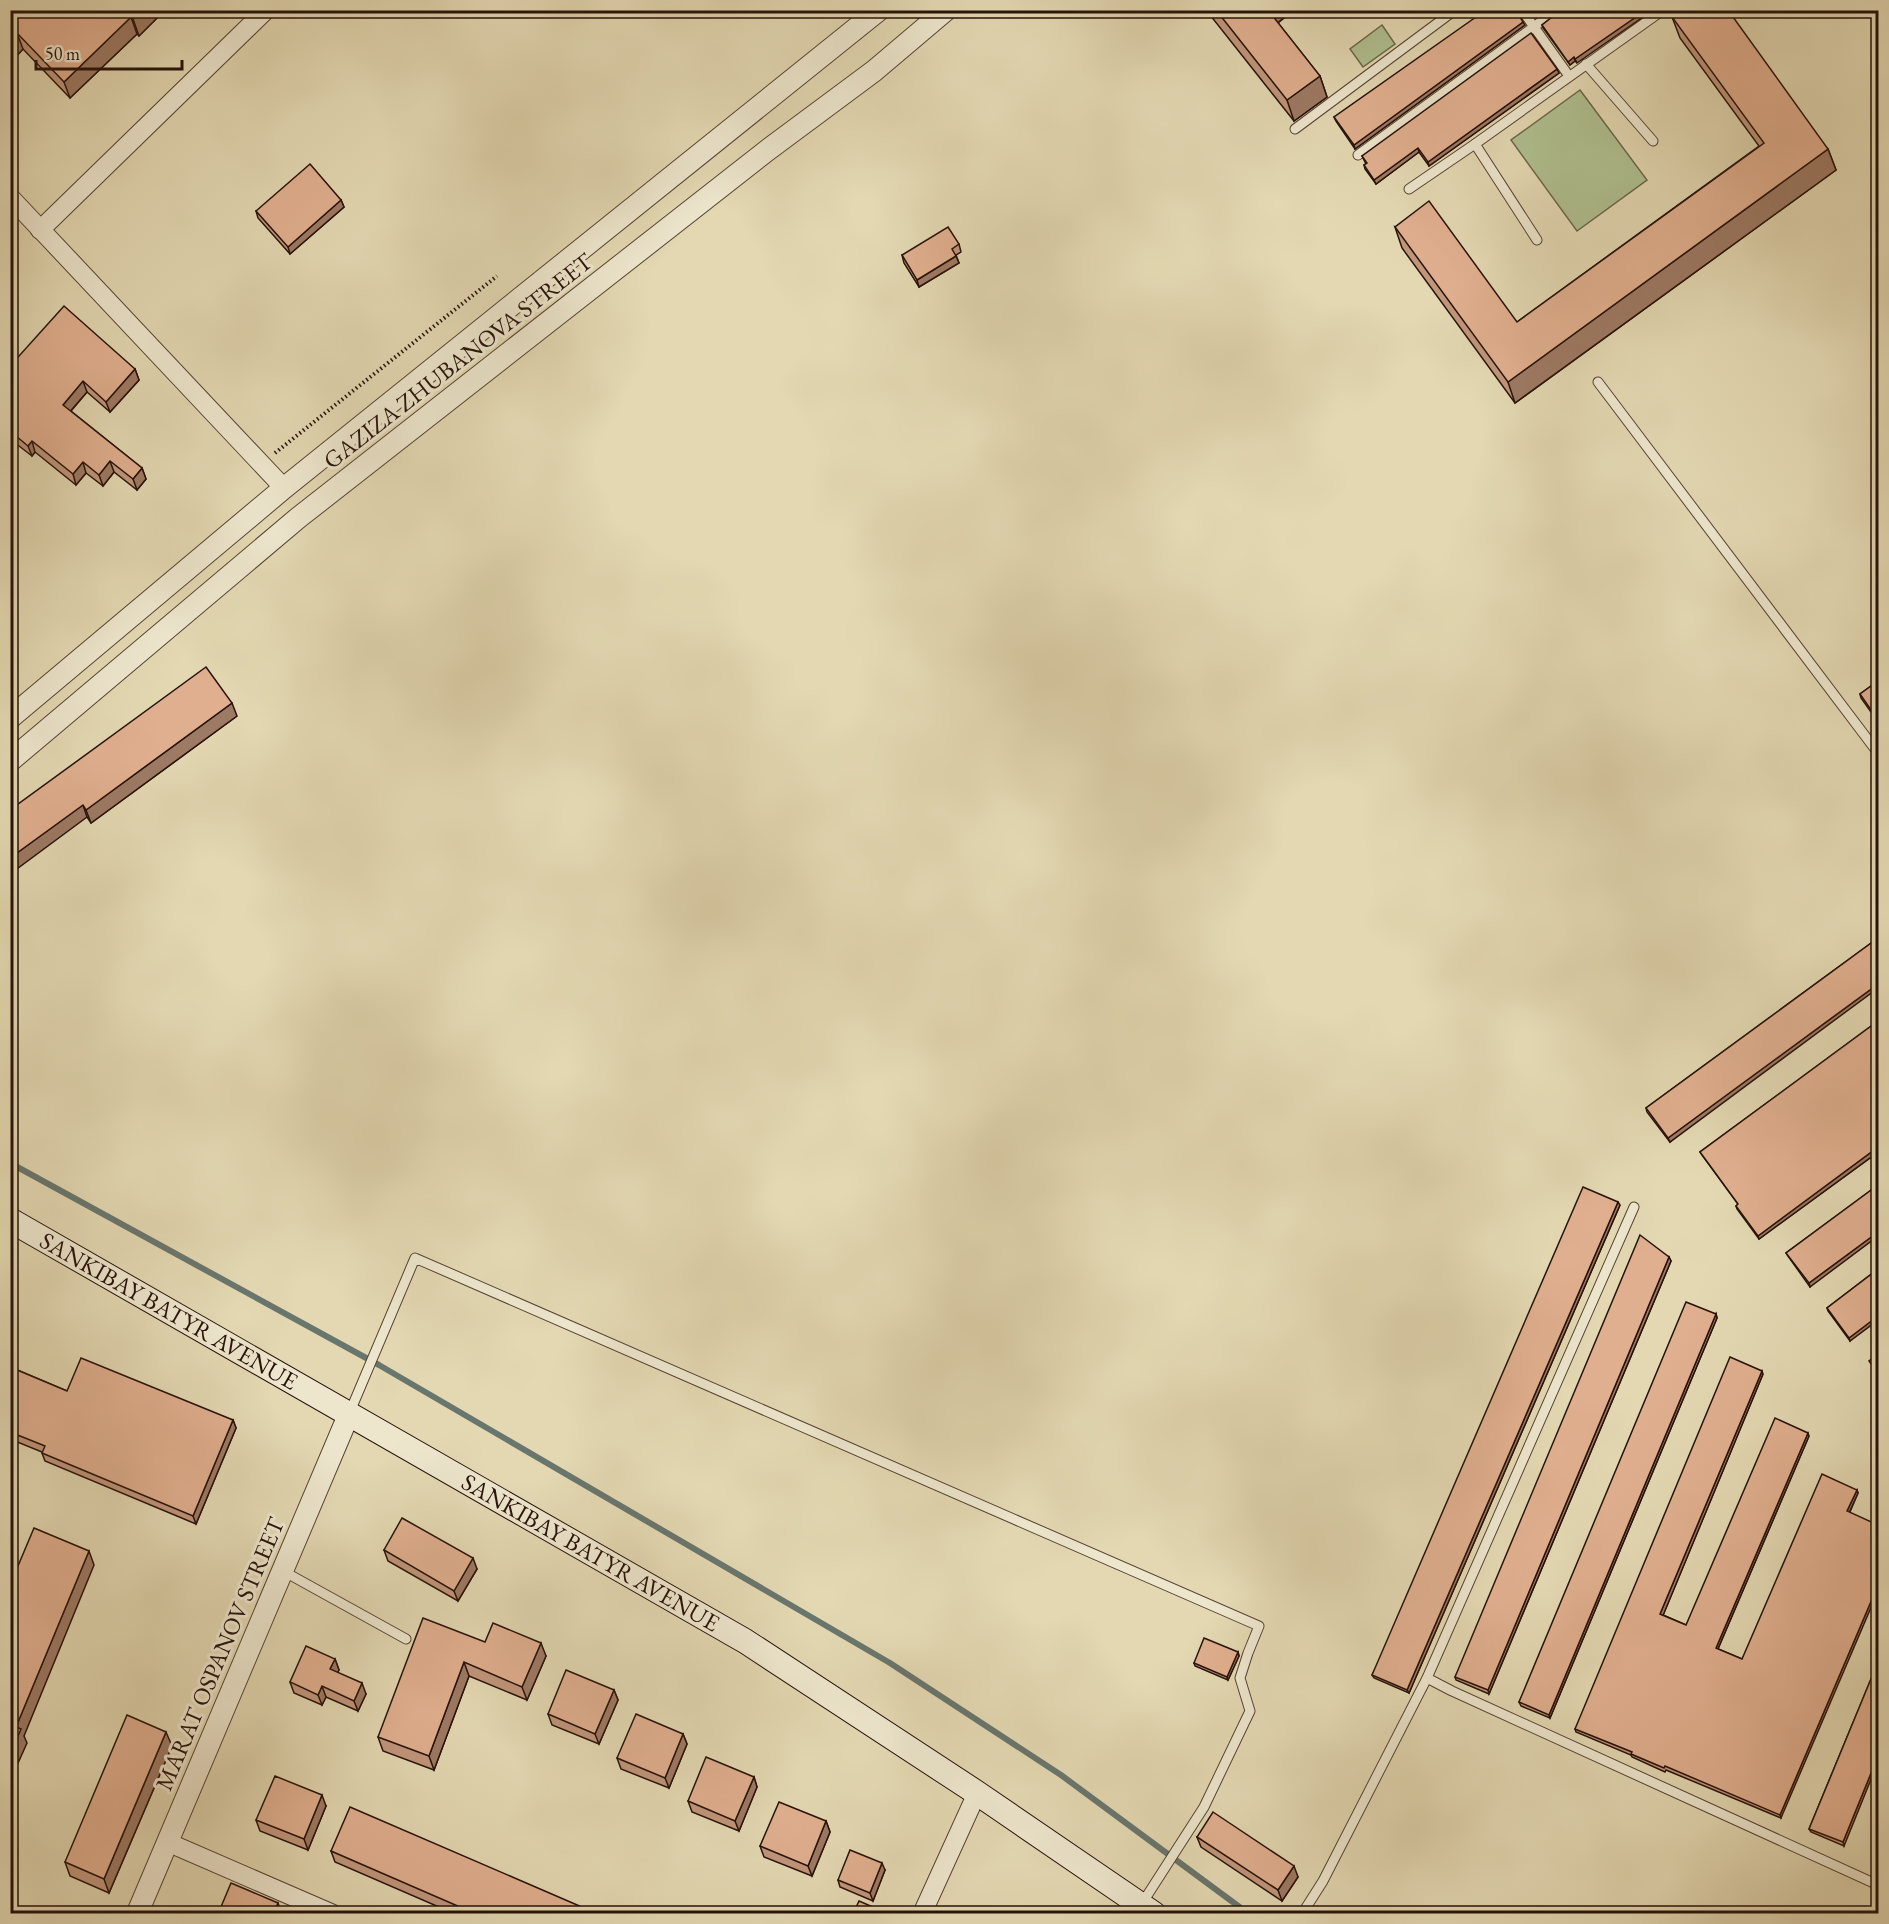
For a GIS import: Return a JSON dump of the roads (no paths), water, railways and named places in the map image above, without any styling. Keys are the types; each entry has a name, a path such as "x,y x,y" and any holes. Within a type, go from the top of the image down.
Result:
{"main road":[{"name":"SANKIBAY BATYR AVENUE","path":"10,1220 745,1641 977,1793 1148,1909"}],"street":[{"path":"40,230 266,10"},
{"name":"GAZIZA ZHUBANOVA STREET","path":"10,718 284,488 879,10"},
{"name":"GAZIZA ZHUBANOVA STREET","path":"11,760 298,518 769,149 874,71 945,10"},
{"path":"16,206 284,488"},
{"name":"MARAT OSPANOV STREET","path":"137,1914 349,1414"},
{"path":"922,1914 977,1793"},
{"path":"167,1842 333,1914"}],"lane":[{"path":"1295,129 1455,10"},
{"path":"1522,10 1569,76"},
{"path":"1358,155 1557,10"},
{"path":"1409,189 1663,10"},
{"path":"1587,64 1653,141"},
{"path":"1475,144 1537,240"},
{"path":"1598,382 1878,753"},
{"path":"1302,1914 1323,1881 1427,1678 1634,1207"},
{"path":"349,1414 415,1258 1259,1626 1240,1678 1250,1711 1204,1807 1161,1873 1148,1909"},
{"path":"283,1570 406,1639"},
{"path":"1427,1678 1452,1692 1878,1885"}],"waterway":[{"path":"10,1163 379,1365 890,1663 1061,1775 1249,1914"}]}
